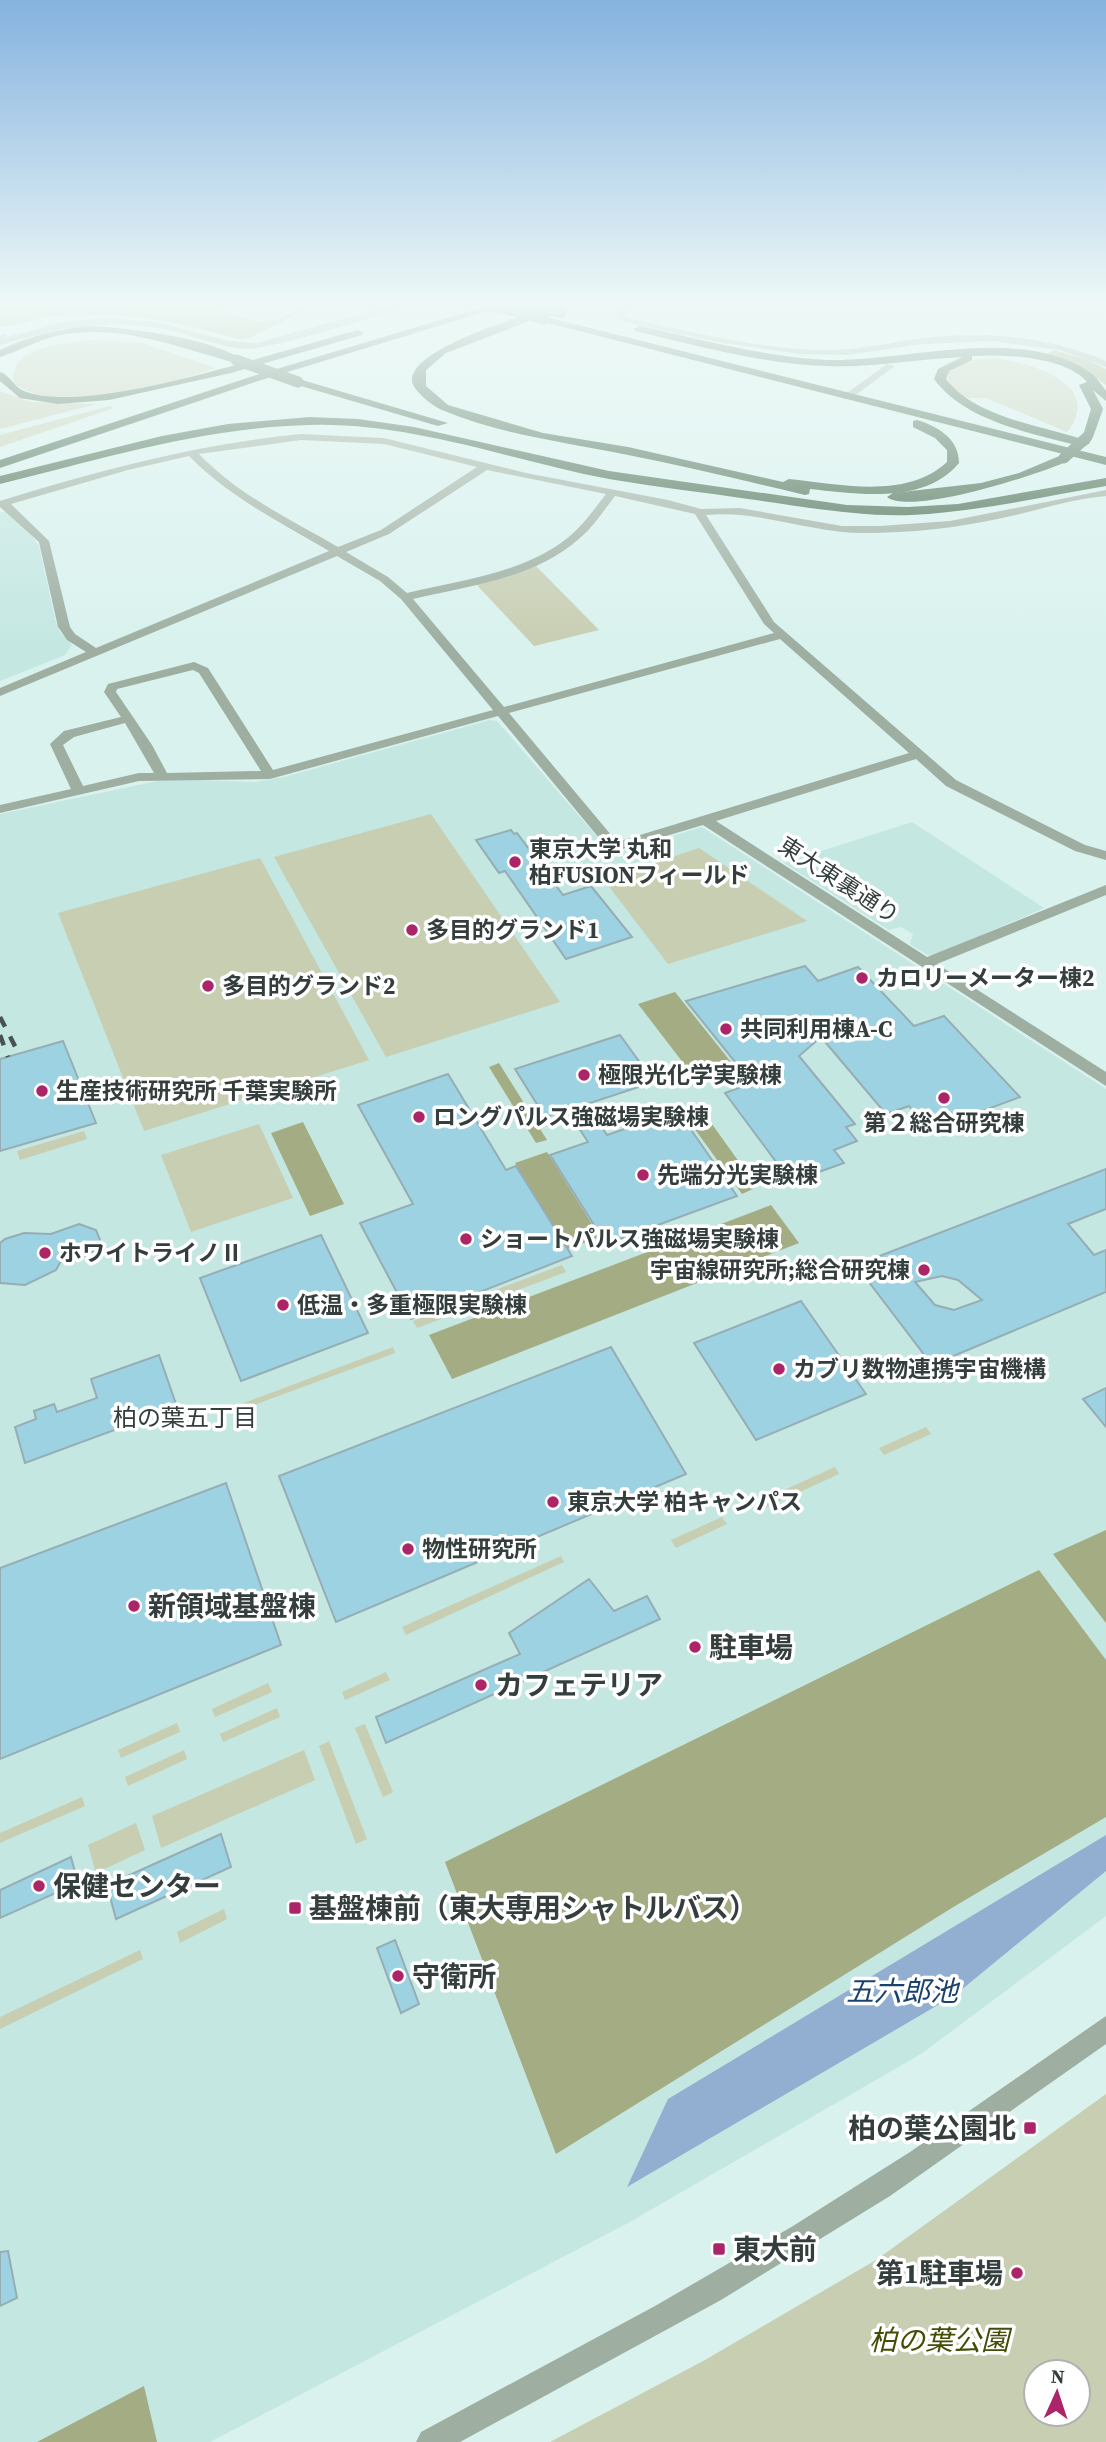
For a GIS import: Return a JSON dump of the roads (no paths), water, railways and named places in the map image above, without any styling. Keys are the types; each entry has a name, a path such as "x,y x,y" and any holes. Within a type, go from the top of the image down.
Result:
{"highway":[{"path":"0,450 95,419"},
{"path":"0,464 134,419"},
{"path":"403,419 479,443 609,475 847,509 932,510 983,505 1068,486 1106,482"},
{"path":"429,419 460,427 541,436 766,481 795,490 840,496 932,495 1011,481 1070,459"},
{"path":"484,419 541,436"},
{"path":"766,481 865,490 900,487 941,476 953,463 953,449 939,435 900,419"},
{"path":"946,419 1106,461"},
{"path":"980,419 1100,442"},
{"path":"1023,419 1100,442"},
{"path":"1098,419 1100,442"},
{"path":"0,480 162,440 277,423 358,423 479,443"},
{"path":"799,502 905,503 959,499 1026,484 1100,442"}],"street":[{"path":"2,504 192,453 278,439 342,437 416,447 486,466 668,503 699,513 733,511 845,529 897,528 997,516 1074,497 1106,493"},
{"path":"192,453 215,477 235,491 384,579 405,597 499,713 614,847 918,754"},
{"path":"0,692 337,552 414,516 486,466"},
{"path":"405,597 510,571 549,555 584,530 613,492"},
{"path":"2,504 44,541 64,627 71,638 94,652"},
{"path":"699,513 770,624 918,754 966,793 1080,848 1106,856"},
{"path":"0,809 162,775 237,778 270,775 781,635"},
{"path":"162,775 110,692 112,687 198,667 204,671 270,775"},
{"path":"79,791 56,744 69,734 127,719"},
{"name":"東大東裏通り","path":"705,820 1106,1080"},
{"path":"925,963 1106,890"},
{"path":"431,2442 637,2333 804,2236 968,2130 1106,2029"}],"water":[{"name":"五六郎池","path":"1106,1835 1106,1871 955,1995 627,2187 668,2099"}],"railway":[{"path":"0,1017 19,1054"},
{"path":"0,1035 8,1057"}],"place":[{"name":"東京大学 丸和 柏FUSIONフィールド","path":"515,862"},
{"name":"多目的グランド1","path":"412,930"},
{"name":"カロリーメーター棟2","path":"862,978"},
{"name":"多目的グランド2","path":"208,986"},
{"name":"共同利用棟A-C","path":"726,1029"},
{"name":"極限光化学実験棟","path":"584,1075"},
{"name":"生産技術研究所 千葉実験所","path":"42,1091"},
{"name":"第２総合研究棟","path":"944,1098"},
{"name":"ロングパルス強磁場実験棟","path":"419,1117"},
{"name":"先端分光実験棟","path":"643,1175"},
{"name":"ショートパルス強磁場実験棟","path":"466,1239"},
{"name":"ホワイトライノⅡ","path":"45,1253"},
{"name":"宇宙線研究所;総合研究棟","path":"924,1270"},
{"name":"低温・多重極限実験棟","path":"283,1305"},
{"name":"カブリ数物連携宇宙機構","path":"779,1369"},
{"name":"東京大学 柏キャンパス","path":"553,1502"},
{"name":"物性研究所","path":"408,1549"},
{"name":"新領域基盤棟","path":"134,1606"},
{"name":"駐車場","path":"695,1647"},
{"name":"カフェテリア","path":"481,1685"},
{"name":"保健センター","path":"39,1886"},
{"name":"基盤棟前（東大専用シャトルバス）","path":"295,1908"},
{"name":"守衛所","path":"398,1976"},
{"name":"柏の葉公園北","path":"1030,2128"},
{"name":"東大前","path":"719,2249"},
{"name":"第1駐車場","path":"1017,2273"}],"district":[{"name":"柏の葉五丁目","path":"185,1418"}],"park label":[{"name":"柏の葉公園","path":"939,2340"}]}
